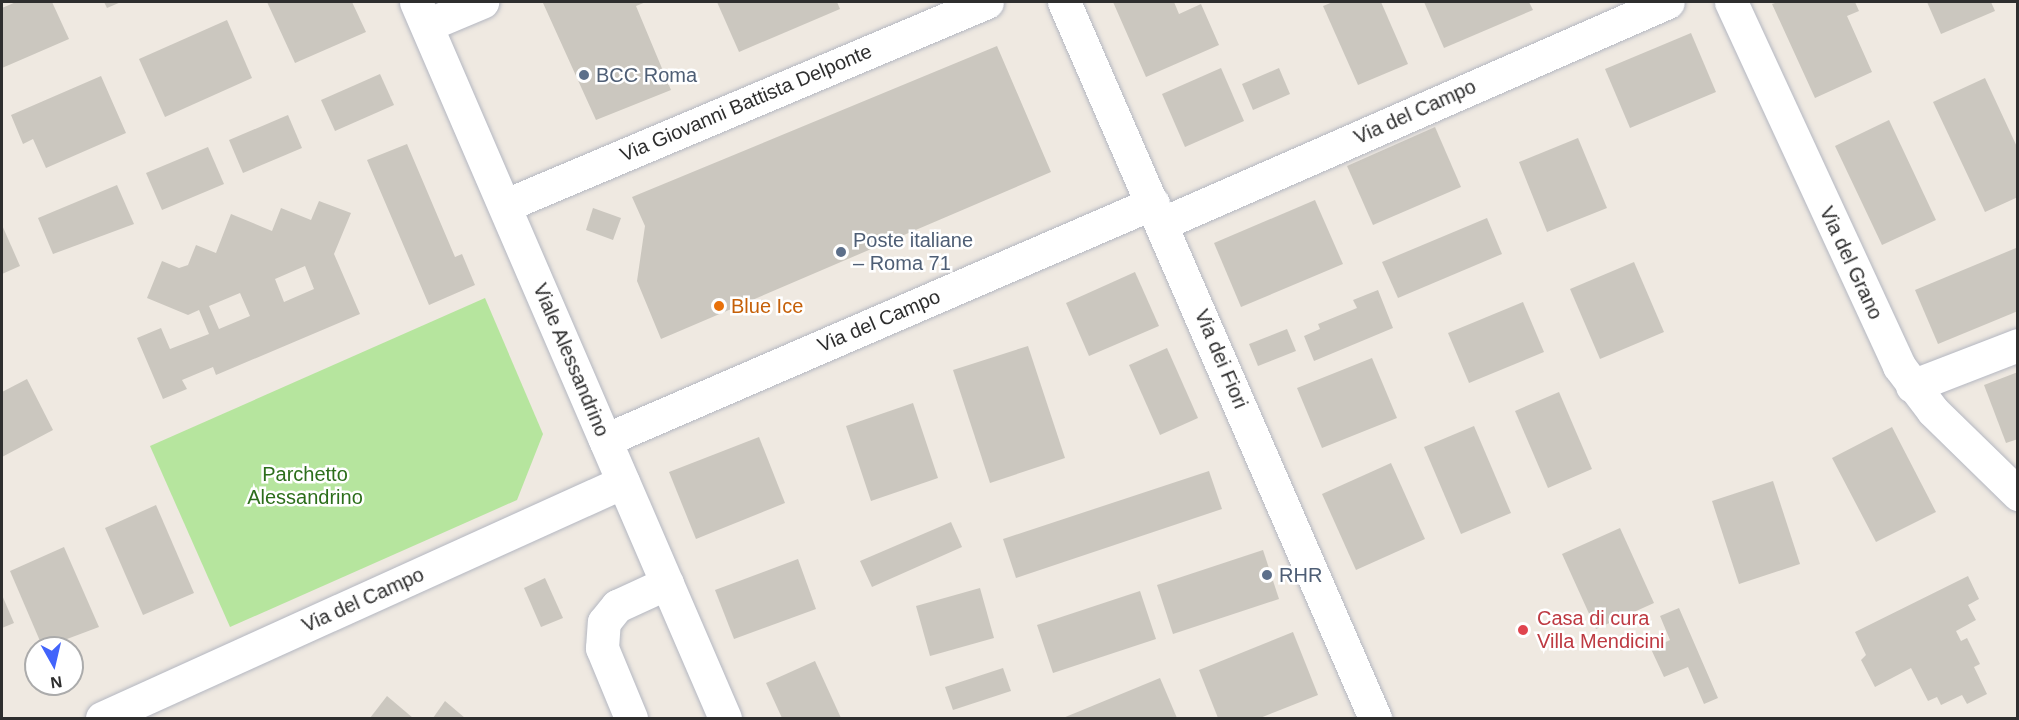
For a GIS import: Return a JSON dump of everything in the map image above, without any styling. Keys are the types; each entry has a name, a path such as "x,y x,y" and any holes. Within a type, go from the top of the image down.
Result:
{"street":[{"path":"422,13 482,2"},
{"name":"Via Giovanni Battista Delponte","path":"506,205 987,2"},
{"name":"Via dei Fiori","path":"1064,2 1158,213 1375,718"},
{"name":"Via del Campo","path":"605,440 1668,2"},
{"name":"Via del Grano","path":"1731,2 1893,353 1912,386 2018,494"},
{"name":"Viale Alessandrino","path":"422,13 725,718"},
{"path":"1912,386 2018,345"},
{"name":"Via del Campo","path":"102,718 623,482"},
{"path":"631,718 603,648 604,622 617,606 667,583"}],"green space":[{"name":"Parchetto Alessandrino","path":"485,298 543,434 517,500 230,627 150,446"}],"building":[{"path":"16,2 52,2 69,39 2,68 2,8"},
{"path":"104,2 121,2 107,8"},
{"path":"267,2 352,2 366,32 295,63"},
{"path":"646,2 636,6 671,90 596,120 543,3"},
{"path":"717,2 837,2 840,9 739,52"},
{"path":"1113,2 1174,2 1179,14 1201,4 1219,45 1146,77"},
{"path":"1333,2 1381,2 1408,64 1358,85 1323,6"},
{"path":"1424,2 1529,2 1533,10 1444,48"},
{"path":"1778,2 1855,2 1859,11 1847,16 1872,72 1815,98 1772,4"},
{"path":"1927,2 1991,2 1995,11 1941,34"},
{"path":"227,20 252,78 165,117 139,59"},
{"path":"1691,33 1716,92 1630,128 1605,69"},
{"path":"997,46 1051,172 661,339 637,281 645,226 632,197"},
{"path":"1221,68 1244,121 1185,147 1162,94"},
{"path":"1279,68 1290,94 1253,110 1242,84"},
{"path":"380,74 394,105 335,131 321,100"},
{"path":"101,76 126,133 46,168 33,139 23,144 11,115"},
{"path":"1985,78 2018,149 2018,197 1985,212 1933,102"},
{"path":"288,115 302,148 243,173 229,140"},
{"path":"1889,120 1936,220 1882,245 1835,146"},
{"path":"1435,127 1461,187 1373,225 1347,166"},
{"path":"1578,138 1607,208 1547,232 1519,162"},
{"path":"407,144 455,257 462,254 475,285 429,305 367,160"},
{"path":"208,147 224,184 162,210 146,173"},
{"path":"117,185 134,224 53,254 38,218"},
{"path":"1315,200 1343,264 1241,307 1214,243"},
{"path":"319,201 351,213 334,254 360,314 216,375 213,367 182,380 187,389 163,399 137,338 161,328 170,349 209,334 199,310 188,315 147,298 162,261 179,268 188,265 196,245 216,253 231,214 272,231 281,208 311,220","holes":["305,266 314,289 284,302 275,279","240,293 250,316 219,329 209,306"]},
{"path":"593,208 621,218 613,240 586,230"},
{"path":"1487,218 1502,254 1398,298 1382,262"},
{"path":"2,225 20,266 2,274"},
{"path":"2016,248 2018,311 1938,344 1915,290"},
{"path":"1634,262 1664,332 1600,359 1570,289"},
{"path":"1135,272 1159,326 1089,356 1066,303"},
{"path":"1378,290 1393,328 1314,361 1304,336 1320,329 1318,324 1357,308 1353,300"},
{"path":"1523,302 1544,352 1469,383 1448,333"},
{"path":"1287,329 1296,351 1258,366 1249,344"},
{"path":"1028,346 1065,458 990,483 953,370"},
{"path":"1167,348 1198,418 1160,435 1129,365"},
{"path":"1372,358 1397,418 1322,448 1297,388"},
{"path":"2018,372 2018,439 2006,443 1984,385"},
{"path":"27,379 53,430 2,457 2,392"},
{"path":"1559,392 1592,469 1548,488 1515,411"},
{"path":"913,403 938,478 871,501 846,426"},
{"path":"1474,426 1511,513 1461,534 1424,447"},
{"path":"1892,427 1936,512 1876,542 1832,458"},
{"path":"759,437 785,503 696,539 669,472"},
{"path":"1391,463 1425,539 1356,570 1322,494"},
{"path":"1209,471 1222,509 1016,578 1003,539"},
{"path":"1773,481 1800,564 1739,584 1712,501"},
{"path":"156,505 194,593 143,615 105,528"},
{"path":"951,522 962,547 872,587 860,561"},
{"path":"1620,528 1654,603 1596,629 1562,554"},
{"path":"64,547 99,627 75,636 38,636 10,571"},
{"path":"1263,550 1279,599 1173,634 1157,585"},
{"path":"798,559 816,609 734,639 715,590"},
{"path":"1968,576 1979,599 1968,605 1976,620 1956,631 1961,641 1967,638 1980,664 1974,667 1987,694 1967,704 1962,695 1941,705 1937,697 1928,701 1911,668 1875,687 1861,660 1866,655 1855,632"},
{"path":"545,578 563,618 541,627 524,588"},
{"path":"980,588 994,638 930,656 916,606"},
{"path":"1140,591 1156,639 1053,673 1037,625"},
{"path":"2,595 14,623 2,628"},
{"path":"1679,608 1718,698 1704,704 1688,667 1664,677 1651,649 1670,640 1660,616"},
{"path":"1293,632 1318,695 1260,718 1218,718 1199,670"},
{"path":"815,661 841,718 782,718 766,683"},
{"path":"1003,668 1011,691 953,710 945,687"},
{"path":"1160,678 1177,718 1063,718"},
{"path":"387,696 413,718 370,718"},
{"path":"445,701 465,718 433,718"}],"place":[{"name":"BCC Roma","path":"584,75"},
{"name":"Poste italiane – Roma 71","path":"841,252"},
{"name":"Blue Ice","path":"719,306"},
{"name":"RHR","path":"1267,575"},
{"name":"Casa di cura Villa Mendicini","path":"1523,630"}]}
